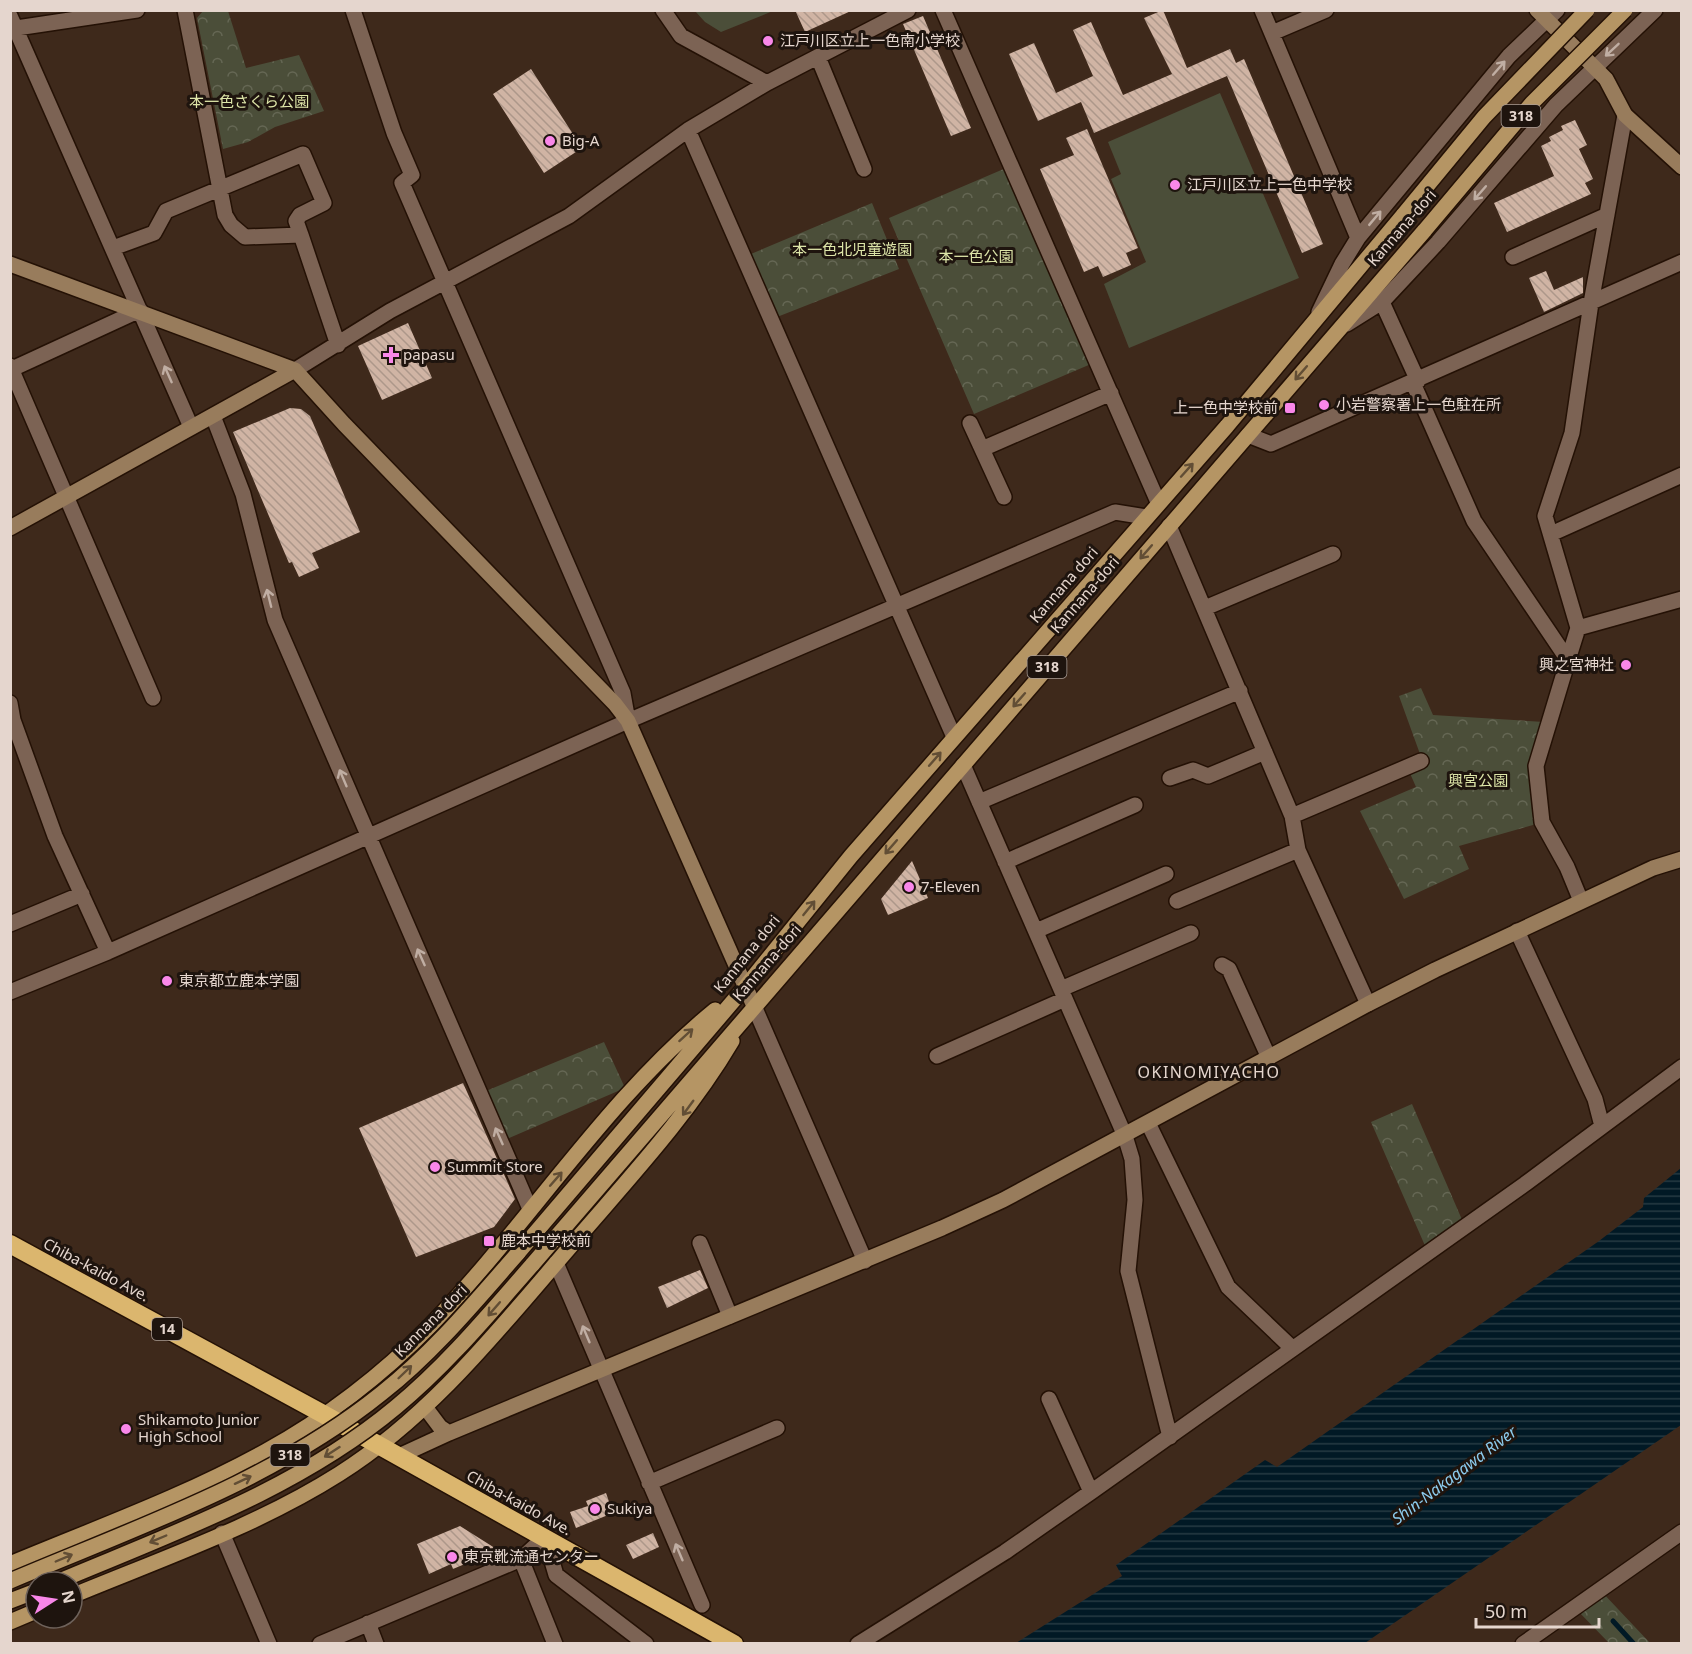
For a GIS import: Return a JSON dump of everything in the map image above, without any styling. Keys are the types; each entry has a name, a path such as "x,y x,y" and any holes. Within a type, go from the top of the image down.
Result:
{"highway":[{"name":"Chiba-kaido Ave.","path":"10,1244 323,1414"},
{"name":"14","path":"323,1414 381,1446"},
{"name":"Chiba-kaido Ave.","path":"381,1446 734,1644"}],"main road":[{"name":"Kannana-dori","path":"1404,214 1484,117 1587,10"},
{"name":"Kannana-dori","path":"84,1571 199,1522 309,1467 396,1407 478,1328 1532,103 1625,10"},
{"name":"Kannana dori","path":"10,1581 258,1473 346,1421 384,1392 439,1340 518,1253 746,986 851,856 1056,624 1404,214"},
{"path":"10,1564 267,1451 323,1414 382,1369 429,1327 658,1060 746,986"},
{"path":"84,1591 222,1533 304,1495 381,1446 425,1407 490,1342 680,1119 718,1066 754,1006"},
{"path":"10,1622 24,1616"}],"street":[{"path":"137,10 12,25 191,427"},
{"path":"185,10 225,215 231,225 245,237 301,235"},
{"path":"353,10 394,133 412,175 402,183 623,693 628,721"},
{"path":"663,10 681,36 767,83"},
{"path":"10,528 295,370 390,311 569,216 688,130 767,83 908,10"},
{"path":"943,10 1158,502"},
{"path":"1262,10 1358,238"},
{"path":"1272,33 1326,10"},
{"path":"1339,329 1382,302 1438,242 1556,105 1655,10"},
{"path":"1314,322 1342,264 1358,238 1546,14 1606,79 1625,115 1681,165"},
{"path":"818,57 864,169"},
{"path":"1581,901 1567,867 1542,822 1536,766 1578,628 1545,516 1572,433 1591,303 1625,115"},
{"path":"688,130 954,737"},
{"path":"113,248 154,233 166,211 303,154 324,203 300,215 296,221 338,345"},
{"path":"1513,257 1607,216"},
{"path":"1248,435 1271,444 1682,262"},
{"path":"10,264 140,310 295,370 344,424 615,704 628,721 746,986 864,1261"},
{"path":"1382,302 1474,521 1568,660"},
{"path":"140,310 11,368 68,495 153,698"},
{"path":"982,449 1111,393"},
{"path":"213,416 243,494 275,620 530,1209"},
{"path":"970,423 1004,498"},
{"path":"1551,534 1682,475"},
{"path":"10,992 108,952 628,721 1115,512 1146,517"},
{"path":"1169,526 1292,816 1298,850 1368,1004"},
{"path":"1205,608 1333,554"},
{"path":"1578,628 1682,599"},
{"path":"978,802 1240,691"},
{"path":"10,703 13,720 55,836 108,952"},
{"path":"1170,778 1193,770 1208,776 1265,752"},
{"path":"1292,816 1421,761"},
{"path":"963,765 1125,1136 1132,1159 1135,1200 1128,1271 1170,1437"},
{"path":"1005,862 1135,805"},
{"path":"1178,901 1298,850"},
{"path":"399,1456 449,1433 864,1261 1003,1200 1368,1004 1581,901 1653,868 1682,859"},
{"path":"1036,932 1166,874"},
{"path":"10,924 82,894"},
{"path":"1517,931 1595,1099 1602,1126"},
{"path":"937,1056 1191,933"},
{"path":"1222,965 1228,969 1269,1058"},
{"path":"858,1644 1005,1552 1170,1437 1682,1067"},
{"path":"1148,1123 1228,1287 1292,1348"},
{"path":"700,1244 730,1316"},
{"path":"556,1263 702,1605"},
{"path":"1049,1399 1091,1492"},
{"path":"425,1407 440,1427 449,1433"},
{"path":"649,1483 777,1428"},
{"path":"1523,1644 1682,1532"},
{"path":"222,1533 269,1644"},
{"path":"320,1644 521,1559 545,1537 556,1575 646,1644"},
{"path":"521,1559 555,1644"},
{"path":"368,1623 376,1644"}],"green space":[{"name":"本一色さくら公園","path":"203,11 228,11 246,68 299,55 324,111 275,127 248,142 223,149 197,18"},
{"path":"695,11 773,11 721,32 705,22"},
{"path":"1220,93 1299,278 1129,348 1104,284 1146,262 1111,179 1121,174 1108,142"},
{"name":"本一色公園","path":"1006,168 1091,364 974,414 889,218"},
{"name":"本一色北児童遊園","path":"872,203 899,269 777,317 751,254"},
{"name":"興宮公園","path":"1421,688 1433,715 1544,722 1540,823 1459,846 1469,869 1404,899 1360,811 1416,787 1409,771 1424,765 1399,696"},
{"path":"604,1042 625,1088 507,1139 486,1091"},
{"path":"1412,1104 1463,1222 1426,1248 1371,1122"},
{"path":"1601,1591 1650,1643 1609,1643 1577,1610"}],"water":[{"name":"Shin-Nakagawa River","path":"1681,1168 1681,1425 1365,1643 1016,1643 1122,1576 1116,1565 1265,1460 1277,1467 1599,1241 1643,1207 1644,1198"}],"building":[{"path":"795,10 853,10 805,32"},
{"path":"1163,10 1187,68 1230,49 1236,63 1244,59 1323,244 1302,253 1227,76 1094,133 1081,102 1038,121 1009,54 1034,43 1056,93 1093,76 1073,30 1091,22 1123,95 1172,74 1144,18"},
{"path":"923,16 971,128 951,136 903,24"},
{"path":"531,69 582,148 544,173 493,94"},
{"path":"1575,120 1587,145 1579,149 1593,179 1585,183 1591,194 1507,232 1494,203 1554,176 1541,146 1551,141 1549,137 1563,130 1561,126"},
{"path":"1087,129 1138,248 1126,253 1131,265 1103,277 1098,266 1084,272 1040,169 1074,155 1066,138"},
{"path":"1546,271 1554,290 1583,277 1583,293 1544,312 1529,278"},
{"path":"408,323 432,378 382,400 358,346"},
{"path":"290,408 301,409 310,416 360,532 312,553 319,568 299,577 292,562 289,563 233,432"},
{"path":"912,861 928,898 888,915 881,899"},
{"path":"463,1083 515,1199 494,1227 416,1257 359,1128"},
{"path":"700,1270 708,1288 667,1308 658,1287"},
{"name":"Sukiya","path":"606,1493 613,1513 576,1528 570,1512 588,1506 586,1501"},
{"name":"東京靴流通センター","path":"460,1526 498,1550 453,1569 451,1564 429,1574 417,1544"},
{"path":"653,1533 659,1547 633,1559 626,1545"}],"waterway":[{"path":"1613,1621 1634,1644"}],"place":[{"name":"江戸川区立上一色南小学校","path":"768,41"},
{"name":"Big-A","path":"550,141"},
{"name":"江戸川区立上一色中学校","path":"1175,185"},
{"name":"papasu","path":"391,355"},
{"name":"小岩警察署上一色駐在所","path":"1324,405"},
{"name":"上一色中学校前","path":"1290,408"},
{"name":"興之宮神社","path":"1626,665"},
{"name":"7-Eleven","path":"909,887"},
{"name":"東京都立鹿本学園","path":"167,981"},
{"name":"Summit Store","path":"435,1167"},
{"name":"鹿本中学校前","path":"489,1241"},
{"name":"Shikamoto Junior High School","path":"126,1429"},
{"name":"Sukiya","path":"595,1509"},
{"name":"東京靴流通センター","path":"452,1557"}],"district":[{"name":"OKINOMIYACHO","path":"1209,1072"}]}
